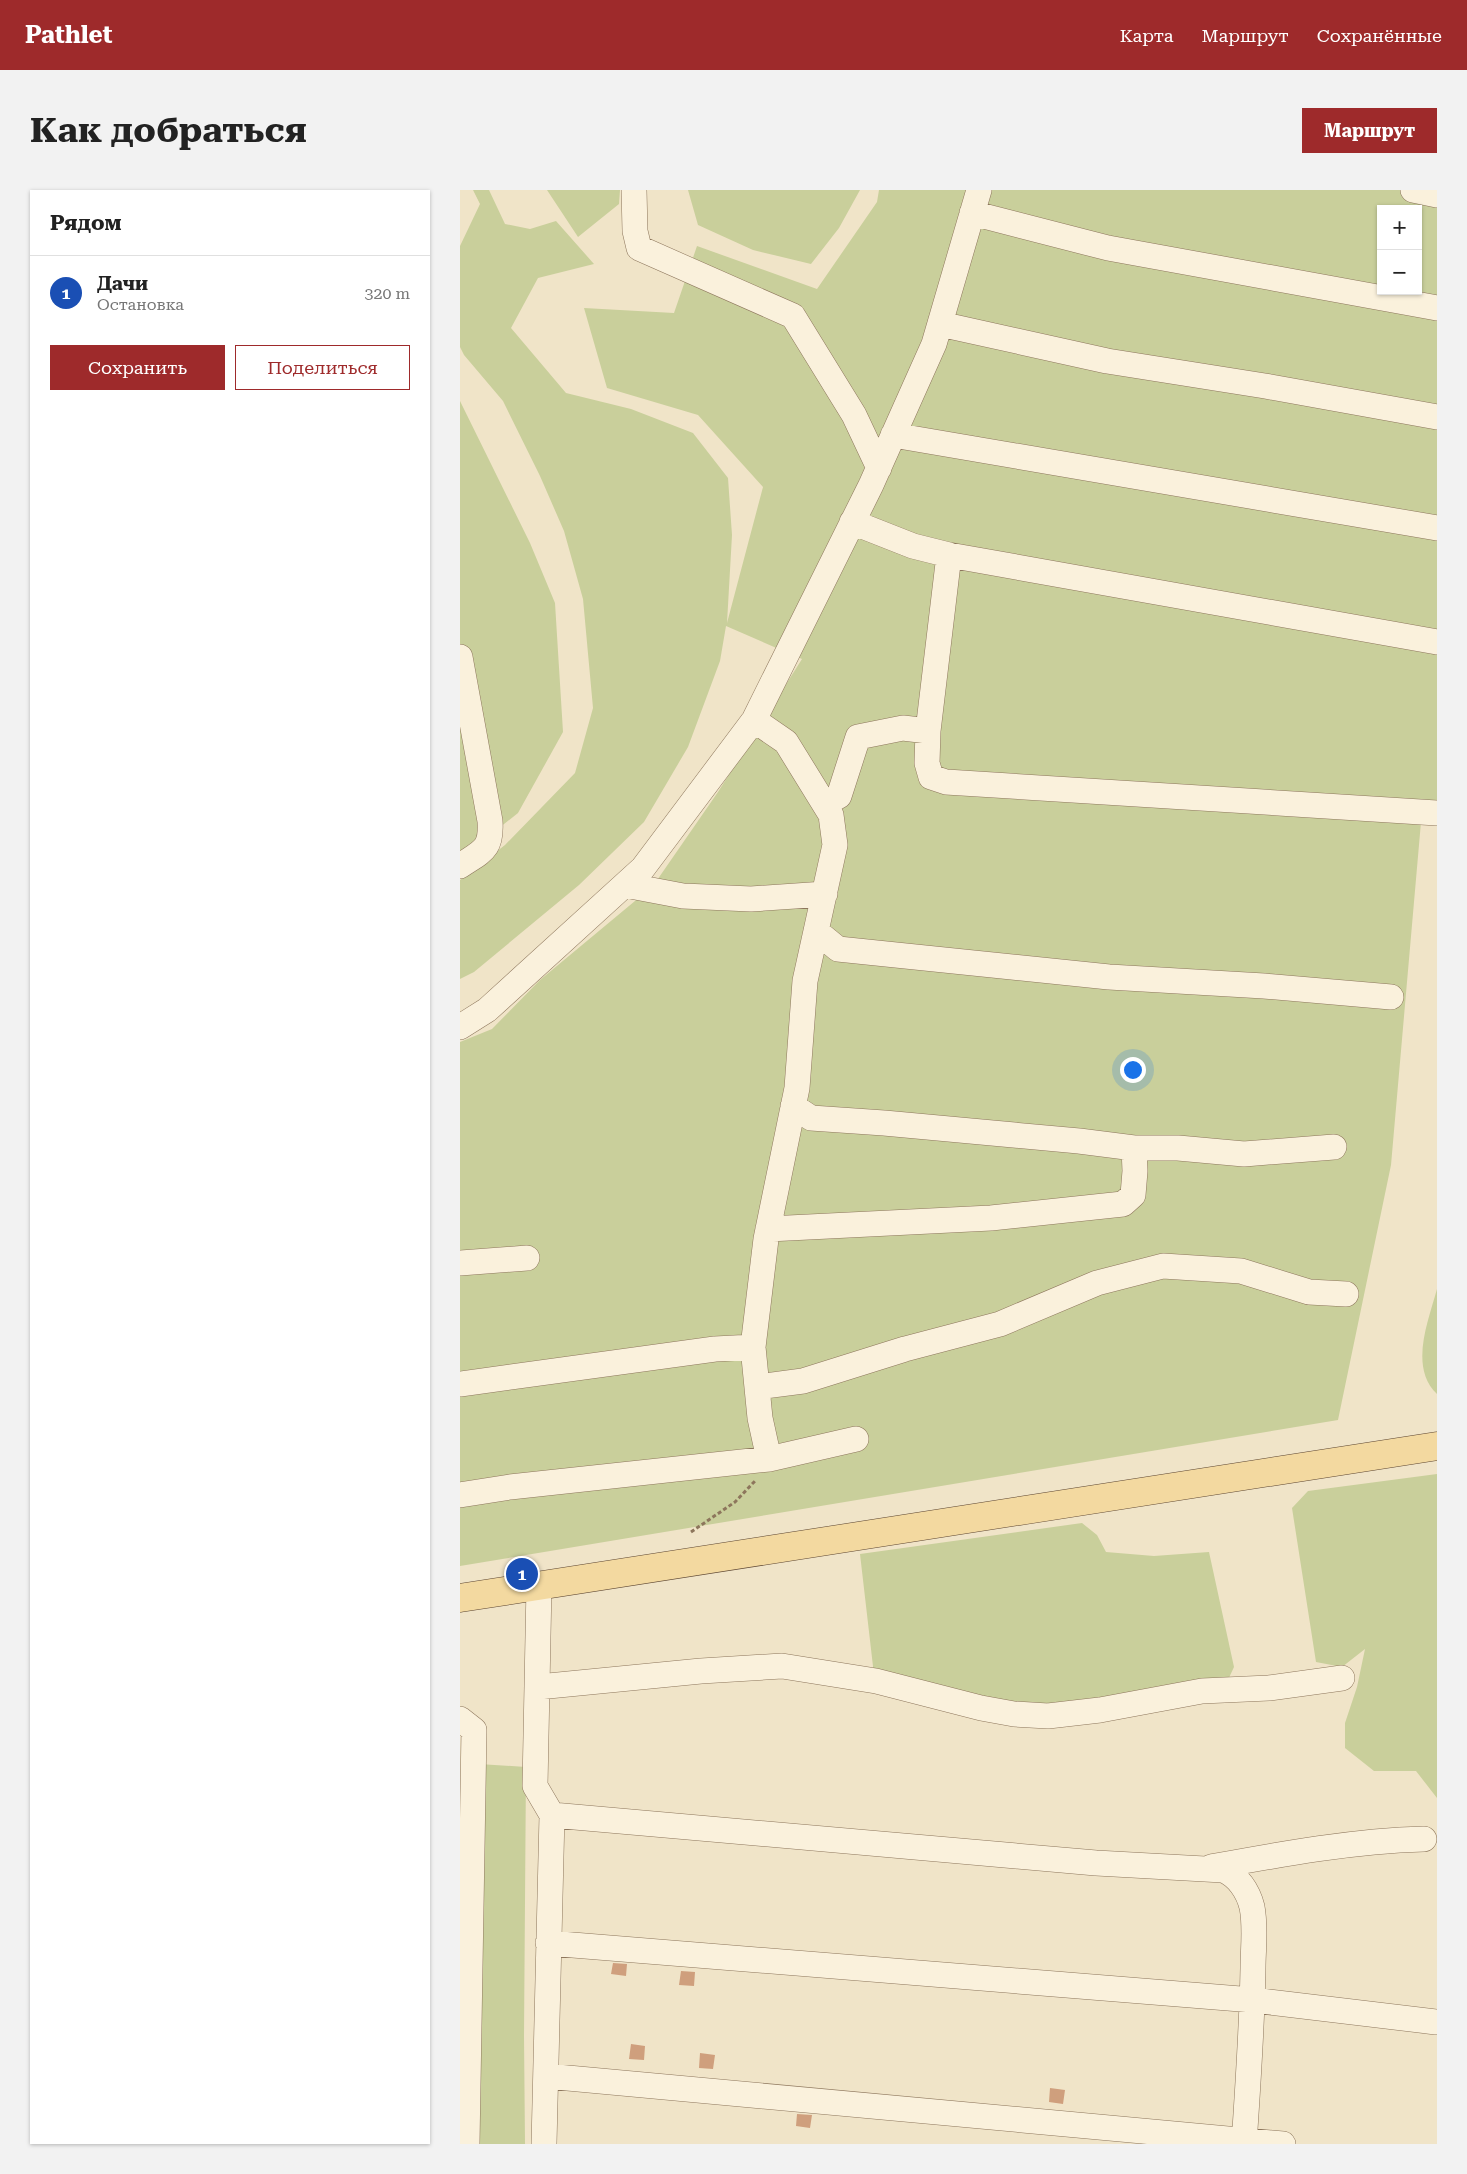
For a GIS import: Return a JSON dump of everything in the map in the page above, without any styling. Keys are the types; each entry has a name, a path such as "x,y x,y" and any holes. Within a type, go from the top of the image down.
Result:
{"main road":[{"path":"460,1598 1437,1446"}],"lane":[{"path":"634,190 634,232 639,248 793,316 854,415 879,468"},
{"path":"1413,190 1437,195"},
{"path":"460,1027 487,1010 644,868 754,720 879,468 934,344 976,202 1108,248 1437,308"},
{"path":"940,324 1107,360 1265,386 1437,418"},
{"path":"894,435 1437,528"},
{"path":"852,522 912,546 949,555 1437,642"},
{"path":"949,555 928,731 927,763 930,776 946,782 1437,813"},
{"path":"460,657 490,821 491,837 482,851 460,866"},
{"path":"754,720 786,742 831,815 835,845 805,981 797,1088 768,1229 753,1347 760,1418 769,1459"},
{"path":"825,804 839,796 858,737 903,728 928,731"},
{"path":"625,885 683,896 751,900 824,894"},
{"path":"816,931 838,949 1109,977 1264,986 1391,997"},
{"path":"793,1106 811,1118 1079,1140 1134,1148 1178,1148 1244,1154 1334,1147"},
{"path":"768,1229 991,1218 1123,1204 1133,1195 1134,1148"},
{"path":"460,1263 527,1258"},
{"path":"757,1388 803,1380 905,1349 1000,1324 1097,1283 1163,1266 1241,1271 1309,1292 1346,1294"},
{"path":"460,1384 714,1349 753,1347"},
{"path":"460,1495 510,1487 769,1459 856,1439"},
{"path":"539,1586 535,1786 552,1815 544,2144"},
{"path":"538,1687 701,1671 782,1666 876,1681 981,1708 1014,1714 1048,1716 1100,1710 1202,1691 1269,1688 1342,1678"},
{"path":"460,1719 474,1730 467,2144"},
{"path":"552,1815 1096,1863 1223,1870 1234,1874 1252,1906 1254,1923 1253,2000 1244,2143"},
{"path":"1197,1870 1307,1849 1377,1840 1424,1838"},
{"path":"548,1943 1253,2000 1436,2022"},
{"path":"546,2076 1244,2143 1283,2144"}],"path":[{"path":"691,1532 735,1502 760,1475 769,1459"}],"green space":[{"path":"473,190 489,190 505,224 530,229 556,221 594,264 538,278 511,328 566,393 631,409 693,433 728,478 732,535 727,623 763,487 698,415 607,388 584,308 674,313 697,246 817,289 877,202 879,190 1437,190 1437,822 1421,822 1391,1165 1338,1420 460,1566 460,1042 492,1029 540,980 653,886 718,792 802,659 726,626 720,661 688,747 644,822 579,885 474,972 460,979 460,880 505,845 575,773 593,708 583,599 564,531 540,476 503,401 464,355 460,347 460,246 480,204"},
{"path":"547,190 620,190 619,204 578,237"},
{"path":"688,190 860,190 839,228 811,264 753,250 698,225"},
{"path":"460,401 530,543 555,603 563,732 518,813 460,859"},
{"path":"1437,1289 1437,1394 1429,1383 1424,1371 1422,1358 1426,1330"},
{"path":"1437,1474 1437,1798 1416,1771 1374,1771 1345,1748 1345,1723 1357,1687 1365,1649 1342,1667 1316,1662 1292,1508 1308,1491"},
{"path":"1082,1523 1097,1535 1106,1552 1154,1556 1209,1552 1234,1667 1227,1682 1048,1710 874,1675 860,1554"},
{"path":"479,1764 526,1767 525,2144 469,2144"}],"building":[{"path":"613,1963 627,1964 626,1976 611,1974"},
{"path":"681,1971 695,1972 694,1986 679,1985"},
{"path":"631,2044 645,2046 644,2060 629,2059"},
{"path":"700,2053 715,2055 713,2069 699,2068"},
{"path":"1050,2088 1065,2090 1063,2104 1049,2102"},
{"path":"797,2114 812,2115 810,2128 796,2126"}],"place":[{"name":"Дачи","path":"522,1574"}]}
